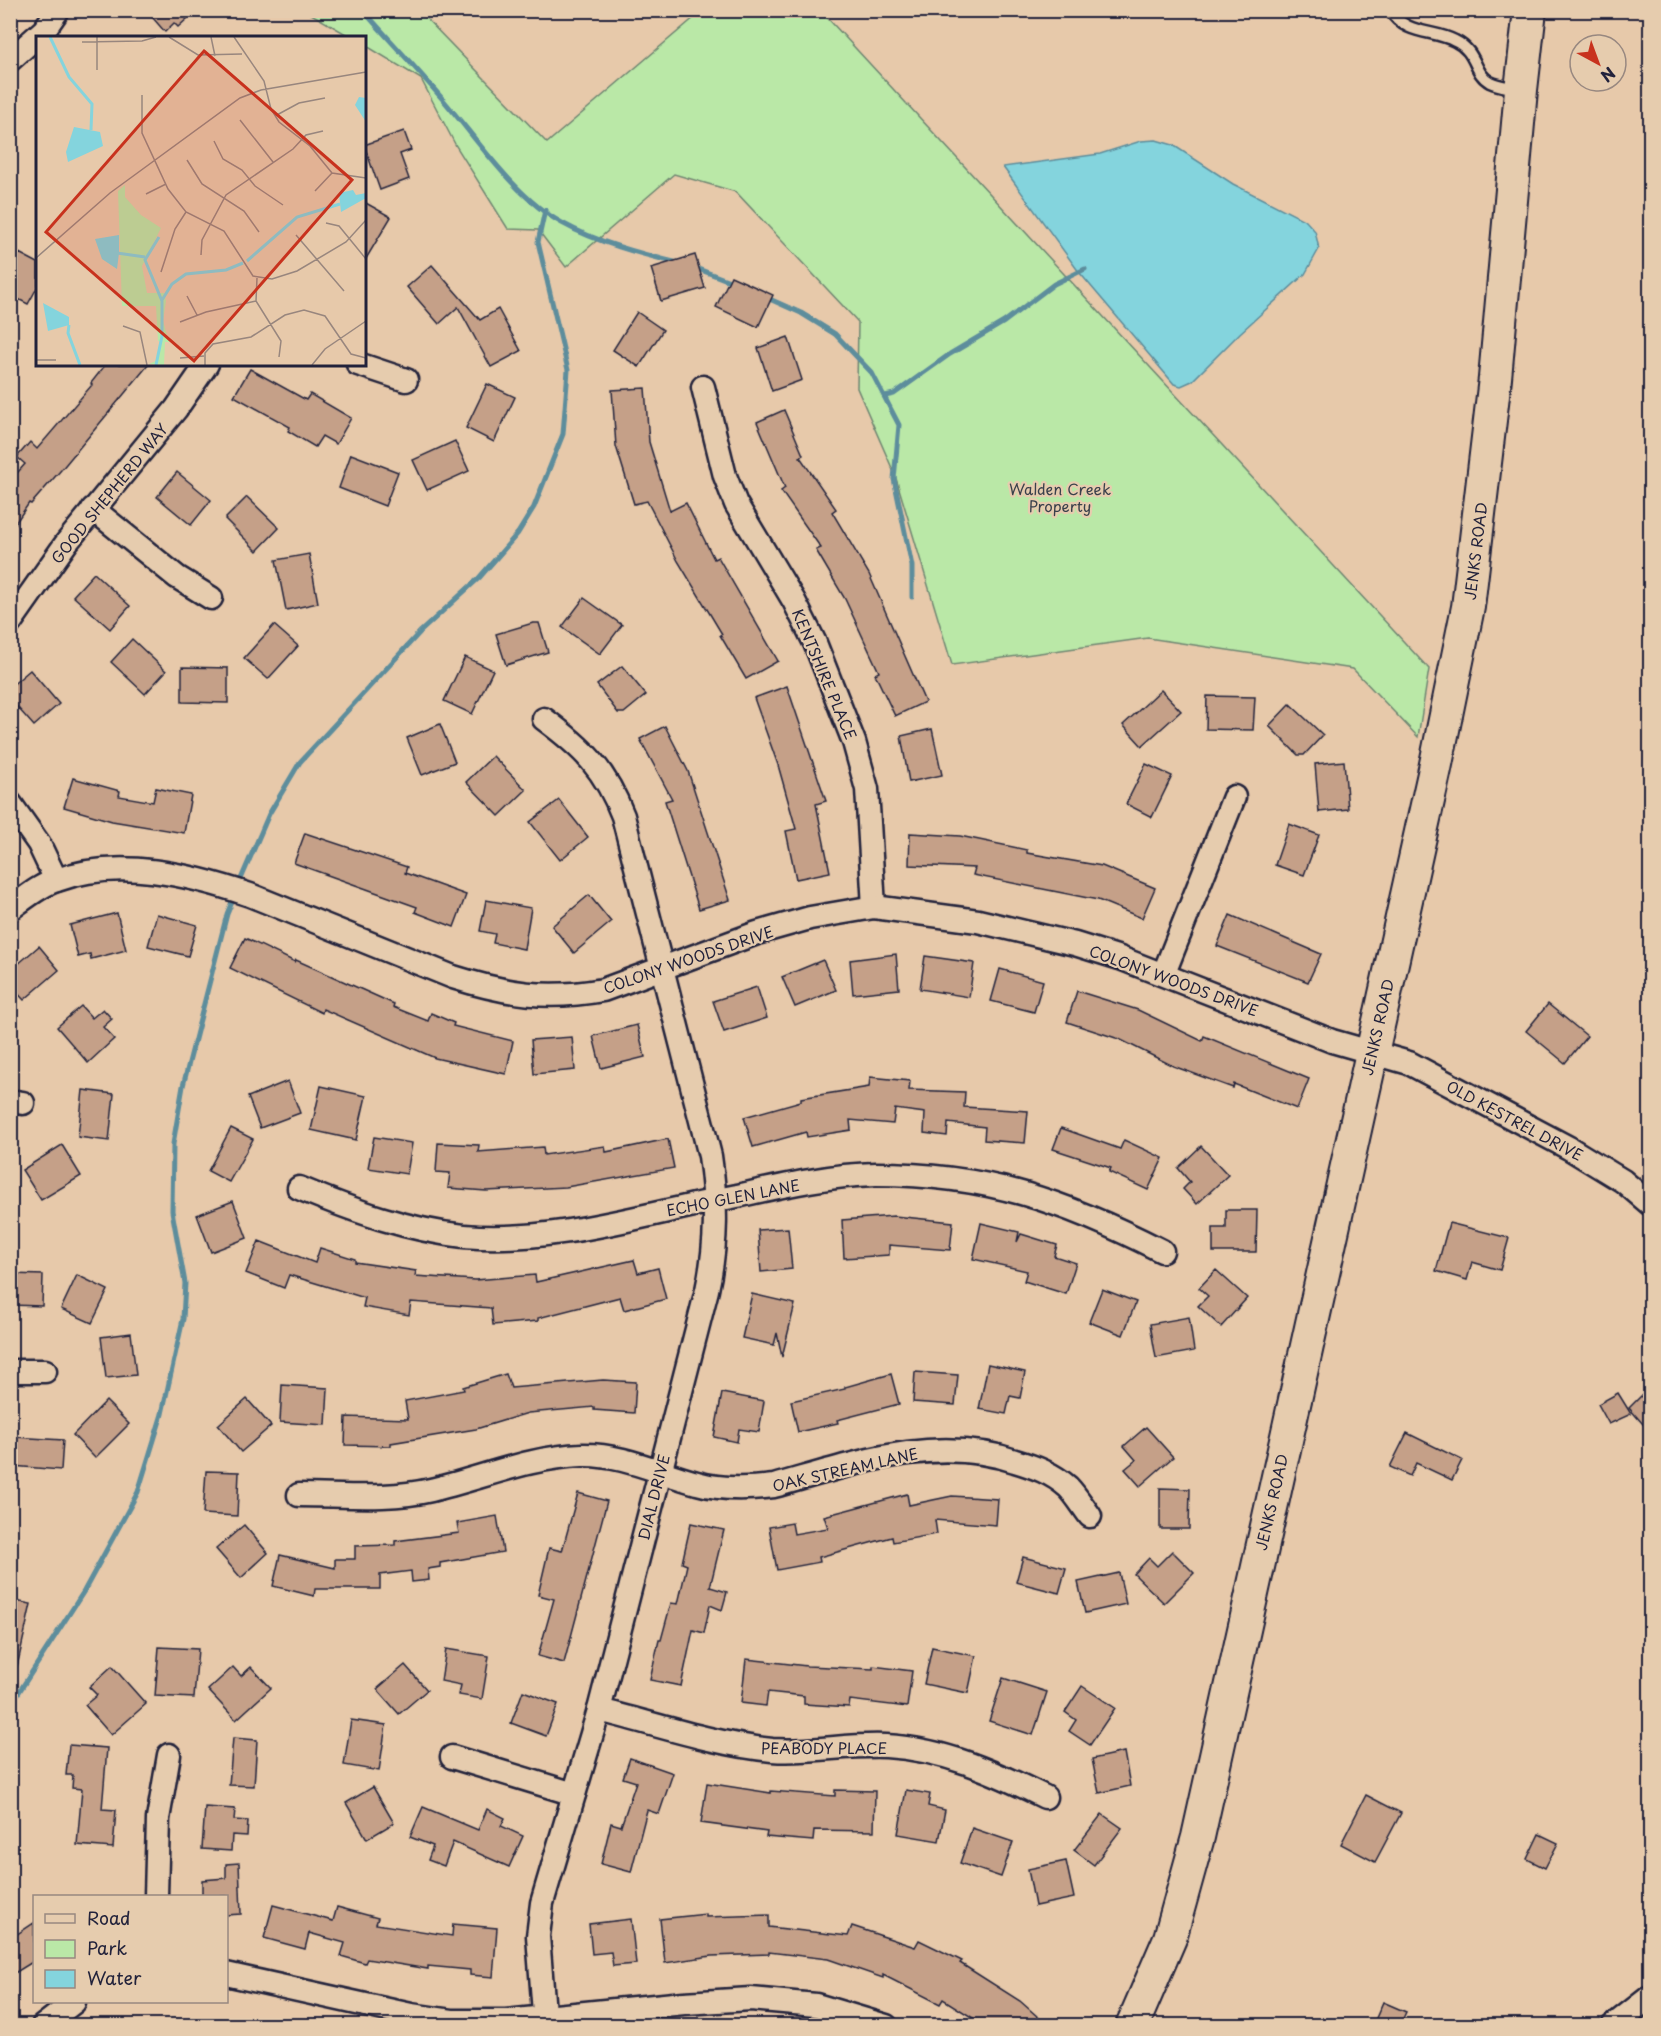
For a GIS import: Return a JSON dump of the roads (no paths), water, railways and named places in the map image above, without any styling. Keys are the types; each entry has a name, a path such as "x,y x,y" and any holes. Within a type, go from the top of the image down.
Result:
{"street":[{"path":"37,36 58,10"},
{"name":"JENKS ROAD","path":"1132,2025 1170,1938 1193,1860 1435,769 1468,608 1495,378 1530,10"},
{"path":"10,60 36,37"},
{"name":"GOOD SHEPHERD WAY","path":"10,622 93,509 176,409 206,366"},
{"path":"364,366 406,380"},
{"name":"KENTSHIRE PLACE","path":"703,387 725,476 736,504 805,622 854,742 867,789 874,908"},
{"path":"93,509 177,577 211,598"},
{"name":"DIAL DRIVE","path":"544,719 587,753 609,782 616,797 710,1156 717,1200 712,1266 599,1710 542,1903 539,1921 546,2022"},
{"path":"1164,973 1234,797"},
{"path":"10,803 39,844 56,880"},
{"name":"COLONY WOODS DRIVE","path":"10,909 56,880 94,872 121,870 164,873 218,884 453,977 482,986 532,996 576,995 603,990 785,924 874,908 989,923 1075,944 1164,973 1332,1041 1371,1051"},
{"name":"OLD KESTREL DRIVE","path":"1371,1051 1409,1064 1542,1133 1607,1171 1650,1204"},
{"name":"ECHO GLEN LANE","path":"300,1188 332,1202 403,1225 464,1236 517,1237 574,1229 811,1181 874,1174 937,1177 1003,1187 1061,1203 1162,1251"},
{"path":"10,1371 45,1371"},
{"name":"OAK STREAM LANE","path":"299,1495 409,1494 560,1456 605,1457 700,1484 756,1488 774,1486 910,1451 973,1451 1001,1456 1052,1475 1070,1489 1090,1516"},
{"name":"PEABODY PLACE","path":"599,1710 747,1747 825,1750 886,1746 931,1752 983,1768 1045,1797"},
{"path":"156,1895 158,1819 169,1755"},
{"path":"452,1757 574,1794"},
{"path":"228,1974 432,2019 546,2022 684,2003 751,1999 816,2004 842,2018 886,2025"},
{"path":"1613,2025 1650,1997"},
{"path":"43,2025 71,2003"}],"lane":[{"path":"1390,10 1394,17 1420,33 1453,39 1470,50 1479,71 1489,81 1521,90"}],"water":[{"path":"1156,140 1173,145 1233,184 1306,221 1315,231 1319,249 1305,274 1240,333 1192,381 1181,386 1174,384 1079,272 1003,167 1100,154 1141,141"}],"waterway":[{"path":"363,10 435,90 499,168 545,213 575,230 604,242 678,263"},
{"path":"238,886 269,814 300,762 421,631 479,578 518,533 534,507 563,434 568,370 538,242 545,210"},
{"path":"693,267 735,283"},
{"path":"885,396 894,394 950,354 1004,322 1054,284 1085,269"},
{"path":"765,297 801,313 835,334 872,373 899,425 894,479 912,566 912,597"},
{"path":"10,1706 84,1591 138,1492 162,1414 183,1319 185,1283 172,1211 173,1144 183,1086 227,914 235,895"}],"park label":[{"name":"Walden Creek Property","path":"1060,496"}]}
